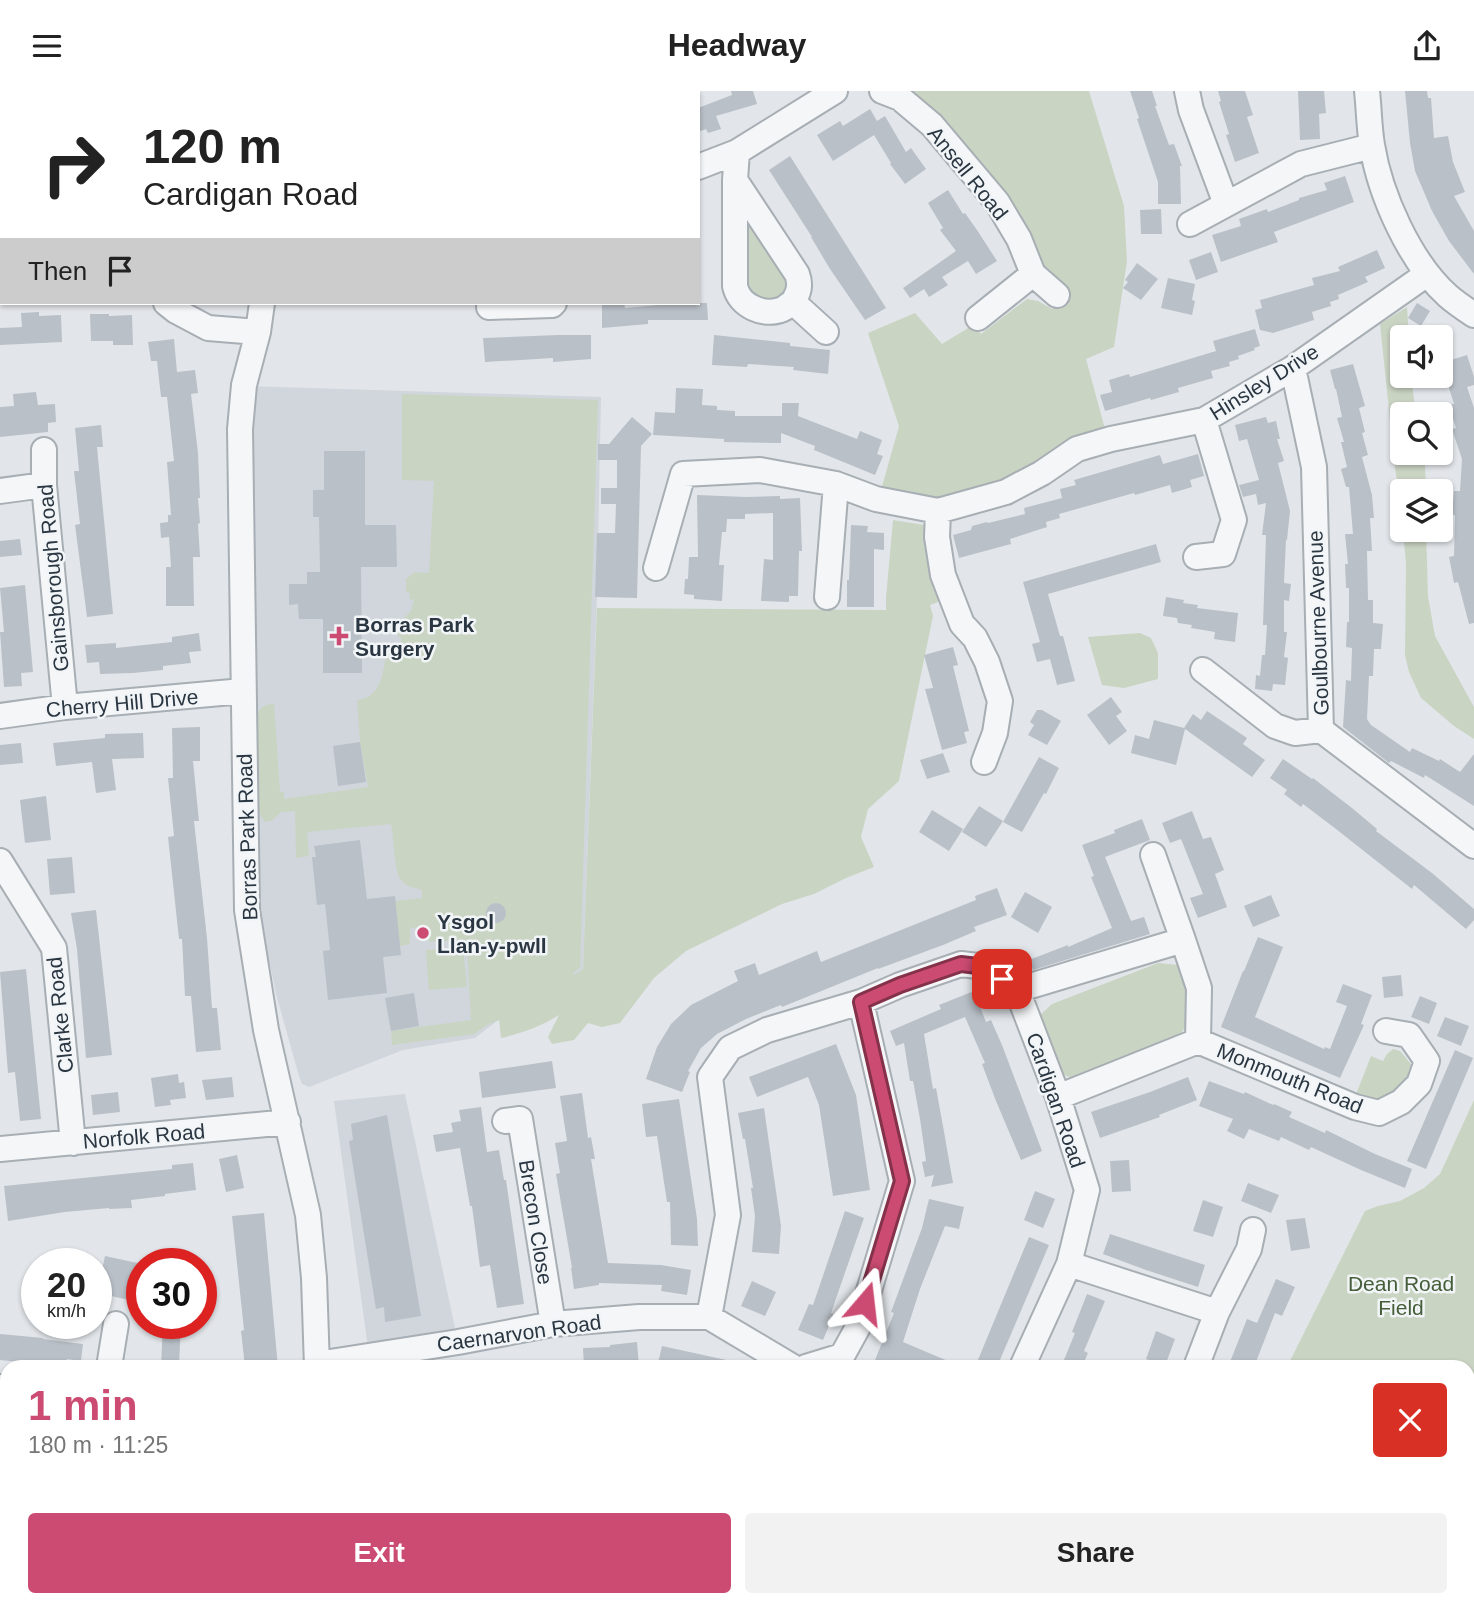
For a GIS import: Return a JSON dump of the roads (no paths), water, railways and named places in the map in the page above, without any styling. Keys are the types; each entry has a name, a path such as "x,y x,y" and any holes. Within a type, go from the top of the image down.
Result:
{"street":[{"path":"700,166 737,152 835,91"},
{"name":"Ansell Road","path":"881,91 900,98 932,125 997,202 1018,239 1032,274 1057,295"},
{"path":"1187,91 1191,110 1226,204"},
{"path":"1367,91 1372,146 1386,197 1404,237 1427,274 1448,296 1474,315"},
{"path":"1190,224 1301,164 1372,146"},
{"path":"735,180 797,274 800,283 798,294 793,302 783,309 773,311 749,307 736,294 735,180 737,152"},
{"path":"978,318 1032,274"},
{"name":"Hinsley Drive","path":"656,568 677,467 760,470 836,484 876,499 938,511 1006,492 1042,473 1077,449 1111,439 1204,420 1293,368 1427,274"},
{"path":"793,302 825,332"},
{"path":"168,305 208,328 258,332"},
{"name":"Borras Park Road","path":"262,305 258,332 244,386 240,429 247,910 266,1030 308,1215 314,1278 317,1360"},
{"path":"504,305 552,305"},
{"name":"Goulbourne Avenue","path":"1293,368 1314,467 1321,730 1474,846"},
{"path":"1196,557 1223,554 1234,520 1204,420"},
{"name":"Gainsborough Road","path":"44,450 44,485 65,707"},
{"path":"827,597 836,484"},
{"path":"0,491 44,485"},
{"path":"938,511 937,537 943,575 962,624 975,638 987,662 1000,701 995,733 984,762"},
{"path":"1224,685 1232,662"},
{"path":"1203,670 1275,726 1295,733 1321,730"},
{"name":"Cherry Hill Drive","path":"0,716 65,707 243,691"},
{"name":"Monmouth Road","path":"1154,856 1199,988 1198,1041"},
{"name":"Clarke Road","path":"0,861 54,948 73,1143"},
{"path":"781,1360 709,1317 728,1215 710,1077 730,1048 767,1030 861,1002 961,964 986,967 1017,991 1183,940"},
{"name":"Cardigan Road","path":"1017,991 1058,1097 1087,1190 1069,1264 1025,1360"},
{"path":"829,1360 842,1356 858,1327 902,1181 861,1002"},
{"name":"Monmouth Road","path":"1058,1097 1198,1041 1355,1107 1379,1113 1401,1102 1419,1084 1427,1061 1409,1035 1385,1034"},
{"name":"Brecon Close","path":"521,1119 553,1324"},
{"name":"Norfolk Road","path":"0,1149 288,1122"},
{"path":"1199,1360 1217,1312 1256,1245"},
{"path":"1069,1264 1217,1312"},
{"name":"Caernarvon Road","path":"352,1360 553,1324 639,1317 709,1317"},
{"path":"110,1360 118,1323"}],"place":[{"name":"Borras Park Surgery","path":"339,636"},
{"name":"Ysgol Llan-y-pwll","path":"423,933"}],"park label":[{"name":"Dean Road Field","path":"1401,1295"}]}
